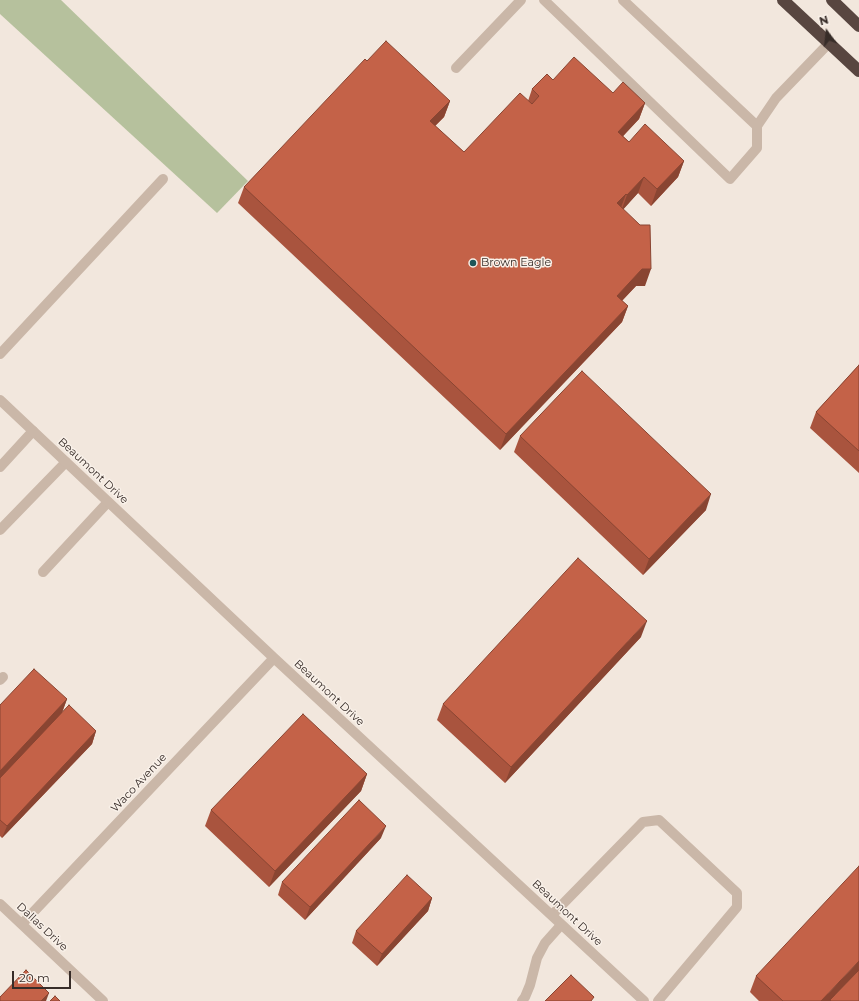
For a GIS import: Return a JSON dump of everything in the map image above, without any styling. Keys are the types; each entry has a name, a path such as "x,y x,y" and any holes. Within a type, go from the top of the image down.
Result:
{"highway":[{"path":"783,0 859,71"},
{"path":"832,0 859,26"}],"street":[{"path":"456,68 521,0"},
{"path":"544,0 730,179 756,148 757,126 776,98 829,43"},
{"path":"623,0 757,126"},
{"path":"0,354 163,179"},
{"name":"Beaumont Drive","path":"0,400 274,658 644,1001"},
{"path":"0,467 33,431"},
{"path":"0,530 66,462"},
{"path":"43,572 108,502"},
{"name":"Waco Avenue","path":"22,924 274,658"},
{"path":"552,916 643,822 659,820 737,893 737,907 658,1001"},
{"name":"Dallas Drive","path":"0,904 103,1001"},
{"path":"522,1001 526,997 537,958 545,943 561,925"}],"green space":[{"path":"0,0 61,0 248,181 217,213 0,14"}],"building":[{"name":"Brown Eagle","path":"386,41 450,101 430,121 464,152 520,93 532,104 539,96 532,89 547,74 553,80 574,57 613,93 623,82 645,103 618,132 629,142 645,124 684,161 657,189 644,177 617,203 640,225 650,225 651,269 642,269 617,296 628,306 506,434 244,187 365,59 367,61"},
{"path":"859,365 859,451 816,412"},
{"path":"582,371 711,494 649,559 520,436"},
{"path":"578,558 647,621 511,767 443,704"},
{"path":"34,669 67,699 0,771 0,705"},
{"path":"69,705 96,731 7,826 0,820 0,778"},
{"path":"303,714 367,774 275,871 211,810"},
{"path":"359,800 386,826 310,907 282,882"},
{"path":"859,866 859,961 821,1001 783,1001 756,976"},
{"path":"407,875 432,898 382,954 356,931"},
{"path":"26,970 49,993 41,1001 0,1001 0,997"},
{"path":"859,970 859,1001 831,1001 830,1000"},
{"path":"571,975 594,997 591,1001 545,1001"},
{"path":"55,996 60,1001 50,1001"}],"place":[{"name":"Brown Eagle","path":"473,263"}]}
